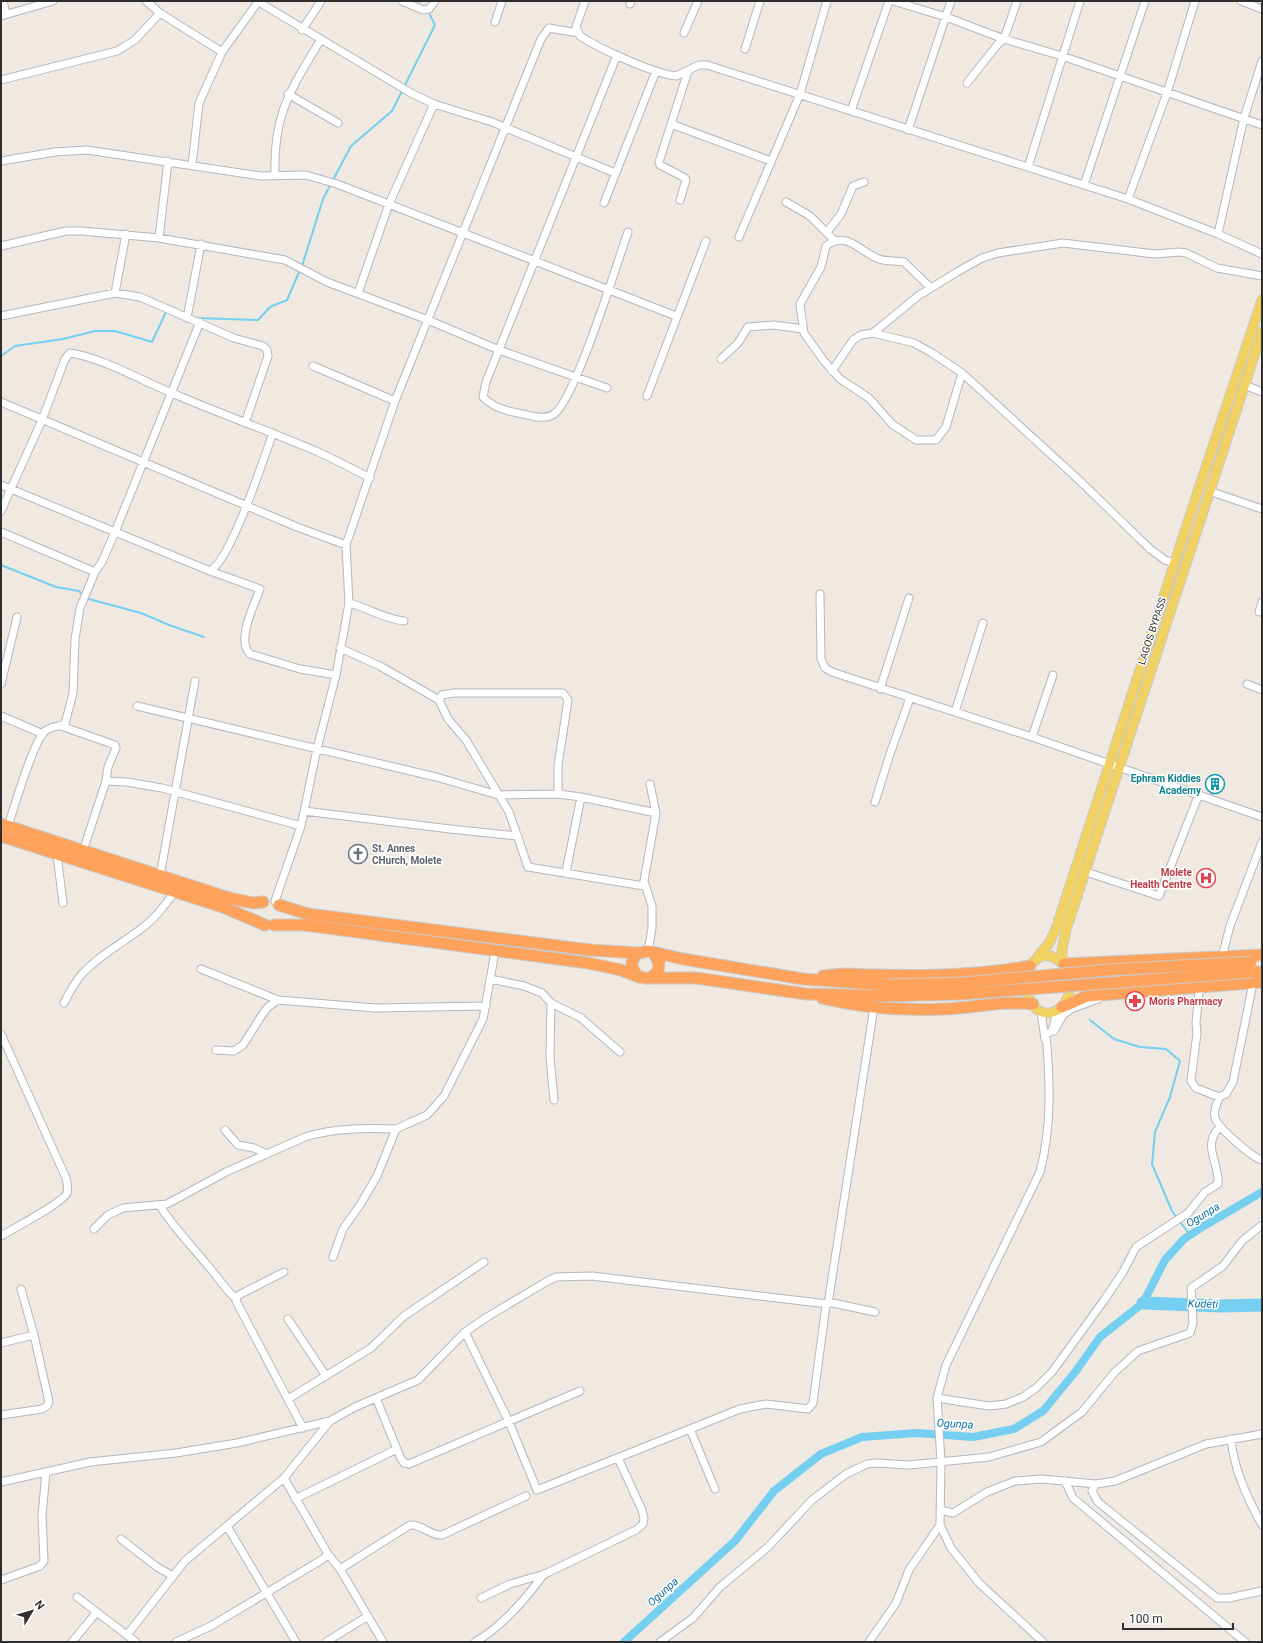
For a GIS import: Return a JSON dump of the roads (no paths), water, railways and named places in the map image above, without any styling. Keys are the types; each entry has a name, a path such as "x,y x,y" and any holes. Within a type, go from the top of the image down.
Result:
{"highway":[{"path":"4,825 229,898 253,903 277,903 308,914 590,950 647,952 803,979 887,991"},
{"path":"1,836 174,893 223,907 269,925 305,925 605,966 645,978 696,978 806,994 837,1002 874,1007 944,1009 1014,1001 1037,1008"},
{"path":"263,902 257,912 258,918 269,925"},
{"path":"269,925 280,919 282,915 277,903"},
{"path":"645,978 658,972 659,967 658,958 647,952"},
{"path":"645,978 634,972 632,962 647,952"},
{"path":"1063,963 1262,955"},
{"path":"803,979 841,974 948,975 1011,970 1034,962"},
{"path":"806,994 887,991 955,994 1256,974"},
{"path":"1060,1009 1087,996 1149,990 1256,974"}],"main road":[{"name":"LAGOS BYPASS","path":"1034,962 1049,943 1056,928 1108,764 1262,300"},
{"name":"LAGOS BYPASS","path":"1063,963 1065,935 1262,332"},
{"path":"1045,955 1053,956 1063,963 1069,976 1069,995 1060,1009 1050,1014 1037,1008 1027,987 1034,962 1045,955"}],"street":[{"path":"2,1 4,15 54,1"},
{"path":"146,1 160,13 222,52"},
{"path":"192,165 200,103 222,52 257,1 302,30 321,39 400,88 434,104 505,128 615,173"},
{"path":"302,30 321,1"},
{"path":"402,1 422,10 429,9 436,1"},
{"path":"495,22 502,1"},
{"path":"586,1 576,27 578,33 586,40 656,71 676,76 699,65 707,65 1128,199 1218,234 1262,254"},
{"path":"684,33 698,1"},
{"path":"745,49 760,1"},
{"path":"739,237 800,94 827,1"},
{"path":"851,111 888,1"},
{"path":"893,1 946,17 1004,40 1062,56 1262,125"},
{"path":"908,130 951,1"},
{"path":"967,83 998,44 1004,40 1017,1"},
{"path":"1028,167 1080,1"},
{"path":"1084,185 1146,1"},
{"path":"1128,199 1167,92 1195,1"},
{"path":"1241,1 1262,9"},
{"path":"1,80 117,51 135,40 160,13"},
{"path":"277,903 304,811 317,749 336,675 349,603 346,545 395,401 461,233 541,39 549,28 578,33"},
{"path":"275,175 276,137 282,111 288,94 321,39"},
{"path":"617,55 575,156 483,390 483,397 489,404 511,412 543,418 549,417 560,408 576,378 628,232"},
{"path":"1218,234 1244,118 1262,61"},
{"path":"604,202 656,71"},
{"path":"680,200 686,180 685,178 660,165 658,162 688,71"},
{"path":"288,94 338,123"},
{"path":"358,293 389,204 434,104"},
{"path":"671,124 771,161"},
{"path":"1,161 55,152 86,150 168,161 242,174 306,175 337,184 676,316"},
{"path":"159,238 168,161"},
{"path":"827,232 841,214 853,186 864,182"},
{"path":"786,202 810,216 834,241"},
{"path":"1,246 66,231 126,234 159,238 201,244 285,260 306,272 428,320 498,350 607,388"},
{"path":"115,293 126,234"},
{"path":"647,396 676,316 706,241"},
{"path":"931,288 904,262 887,262 878,259 852,242 834,241 826,246 819,272 800,304 803,329 832,371 845,384 869,398 892,424 916,440 936,440 943,433 962,373"},
{"path":"873,333 902,308 931,288 991,254 1063,243 1155,254 1179,252 1186,253 1217,268 1262,276"},
{"path":"187,318 201,244"},
{"path":"1,316 115,293 140,297 234,338 263,346 267,350 268,356 245,423"},
{"path":"4,825 43,734 50,728 65,724 73,693 75,645 80,608 94,572 102,562 115,532 200,322"},
{"path":"721,359 738,343 748,326 774,325 803,329"},
{"path":"832,371 853,340 861,335 873,333 914,343 962,373 1079,480 1150,549 1165,560 1174,563"},
{"path":"1,511 42,420 65,359 70,353 113,368 245,423 273,433 320,453 370,478"},
{"path":"313,366 395,401"},
{"path":"1245,385 1262,392"},
{"path":"1,402 143,463 346,545"},
{"path":"210,571 220,563 246,505 273,433"},
{"path":"1,485 210,571 260,589 246,628 244,644 245,650 250,654 300,669 336,675"},
{"path":"1209,491 1262,509"},
{"path":"1,532 94,572"},
{"path":"820,594 822,659 825,668 880,689 1032,737 1262,817"},
{"path":"880,689 909,598"},
{"path":"1258,612 1262,602"},
{"path":"349,603 391,619 404,621"},
{"path":"1,684 17,617"},
{"path":"955,712 983,623"},
{"path":"340,648 380,666 439,700 448,719 466,740 509,812 528,867 566,872 644,886"},
{"path":"1032,737 1054,675"},
{"path":"160,876 174,791 195,681"},
{"path":"1247,684 1262,690"},
{"path":"439,700 442,695 454,693 563,693 568,700 558,765 558,794"},
{"path":"875,802 910,698"},
{"path":"137,706 436,777 498,795 558,794 581,797 656,813"},
{"path":"1,716 43,734"},
{"path":"61,726 115,745 116,748 108,767 106,781 83,851"},
{"path":"106,781 127,782 174,791 300,826"},
{"path":"647,952 652,928 652,906 644,886 644,875 656,813 650,784"},
{"path":"1086,872 1160,896 1199,794"},
{"path":"566,872 581,797"},
{"path":"304,811 518,836"},
{"path":"1222,957 1230,926 1262,842"},
{"path":"57,855 63,903"},
{"path":"64,1003 81,974 117,945 144,926 161,911 174,893"},
{"path":"94,1230 108,1215 123,1208 150,1204 160,1206 226,1172 317,1133 359,1128 396,1129 427,1115 444,1096 478,1031 486,1006 495,952"},
{"path":"201,969 278,1000 375,1008 486,1006"},
{"path":"1046,1034 1056,1030 1063,1015 1083,1003 1149,990 1199,992 1256,974 1233,1082 1226,1094 1219,1097 1196,1088 1191,1081 1197,1033 1196,1023 1199,992"},
{"path":"490,979 524,986 542,993 551,1003 581,1018 620,1052"},
{"path":"216,1050 234,1051 243,1045 268,1007 278,1000"},
{"path":"551,1003 550,1057 554,1100"},
{"path":"465,1332 509,1422 536,1490 740,1409 754,1405 766,1404 808,1409 811,1407 874,1007"},
{"path":"1037,1008 1048,1053"},
{"path":"1046,1034 1052,1031 1060,1009"},
{"path":"1,1034 40,1118 66,1178 67,1184 67,1193 63,1198 40,1214 1,1236"},
{"path":"1043,1642 979,1582 951,1548 940,1525 941,1459 937,1414 938,1398 946,1365 1040,1172 1047,1146 1049,1122 1048,1053 1046,1034"},
{"path":"1219,1097 1214,1112 1215,1120 1220,1127 1250,1153 1262,1160"},
{"path":"938,1398 989,1406 1006,1404 1022,1397 1036,1388 1052,1372 1105,1298 1123,1272 1136,1247 1188,1213 1205,1192 1218,1184 1211,1143 1214,1135 1220,1127"},
{"path":"333,1257 343,1229 360,1205 377,1176 396,1129"},
{"path":"225,1130 238,1145 254,1148 267,1154"},
{"path":"160,1206 174,1227 209,1267 228,1292 235,1298 303,1428"},
{"path":"660,1642 693,1618 720,1587 768,1547 812,1500 835,1481 867,1464 877,1463 909,1465 941,1459 989,1457 1024,1448 1049,1438 1082,1412 1114,1373 1138,1351 1186,1336 1190,1333 1193,1323 1190,1290 1223,1266 1242,1241 1262,1225"},
{"path":"288,1399 371,1348 404,1316 484,1262"},
{"path":"235,1298 284,1272"},
{"path":"1,1482 90,1462 176,1453 237,1443 330,1421 376,1398 418,1380 425,1375 465,1332 487,1317 556,1277 570,1276 629,1279 827,1303 876,1312"},
{"path":"1,1415 42,1409 47,1406 49,1402 34,1335 21,1289"},
{"path":"288,1320 326,1376"},
{"path":"1,1343 34,1335"},
{"path":"376,1398 404,1463 409,1464 580,1391"},
{"path":"127,1635 185,1561 284,1478 330,1421"},
{"path":"690,1429 715,1489"},
{"path":"940,1510 953,1513 987,1492 1014,1481 1027,1479 1065,1480 1096,1484 1123,1479 1206,1444 1262,1434"},
{"path":"1231,1439 1234,1463 1240,1481 1259,1514 1262,1524"},
{"path":"295,1499 398,1450"},
{"path":"481,1598 518,1582 545,1574 636,1530 643,1524 644,1518 642,1510 618,1458"},
{"path":"1,1580 40,1566 44,1561 42,1516 46,1472"},
{"path":"284,1478 328,1554 340,1569 383,1642"},
{"path":"1065,1480 1073,1498 1245,1642"},
{"path":"1096,1484 1092,1491 1098,1502 1217,1598 1229,1598 1262,1591"},
{"path":"340,1569 410,1524 421,1527 437,1535 442,1535 526,1496"},
{"path":"869,1642 896,1603 910,1570 940,1525"},
{"path":"227,1526 296,1642"},
{"path":"121,1539 157,1567 173,1576"},
{"path":"177,1642 211,1626 323,1559 328,1554"},
{"path":"475,1642 489,1633 505,1619 528,1595 545,1574"},
{"path":"77,1597 136,1642"},
{"path":"72,1642 96,1613"},
{"path":"326,1642 368,1616"}],"waterway":[{"path":"302,266 323,199 351,146 392,111 435,25 430,15"},
{"path":"196,318 258,320 270,307 287,300 300,270"},
{"path":"1,356 15,346 63,339 95,331 115,331 152,342 166,312"},
{"path":"1,565 56,587 79,591 83,595"},
{"path":"85,598 141,613 169,625 204,637"},
{"path":"1090,1020 1114,1039 1140,1047 1166,1049 1180,1061 1170,1097 1155,1132 1152,1164 1172,1211 1190,1235"},
{"name":"Ogunpa","path":"624,1642 735,1541 774,1491 821,1454 862,1437 917,1433 973,1437 1014,1429 1043,1411 1076,1371 1100,1337 1143,1303 1165,1260 1184,1239 1262,1192"},
{"name":"Kudeti","path":"1143,1303 1222,1306 1262,1305"}],"place":[{"name":"Ephram Kiddies Academy","path":"1215,784"},
{"name":"St. Annes CHurch, Molete","path":"358,854"},
{"name":"Molete Health Centre","path":"1206,878"},
{"name":"Moris Pharmacy","path":"1135,1001"}]}
